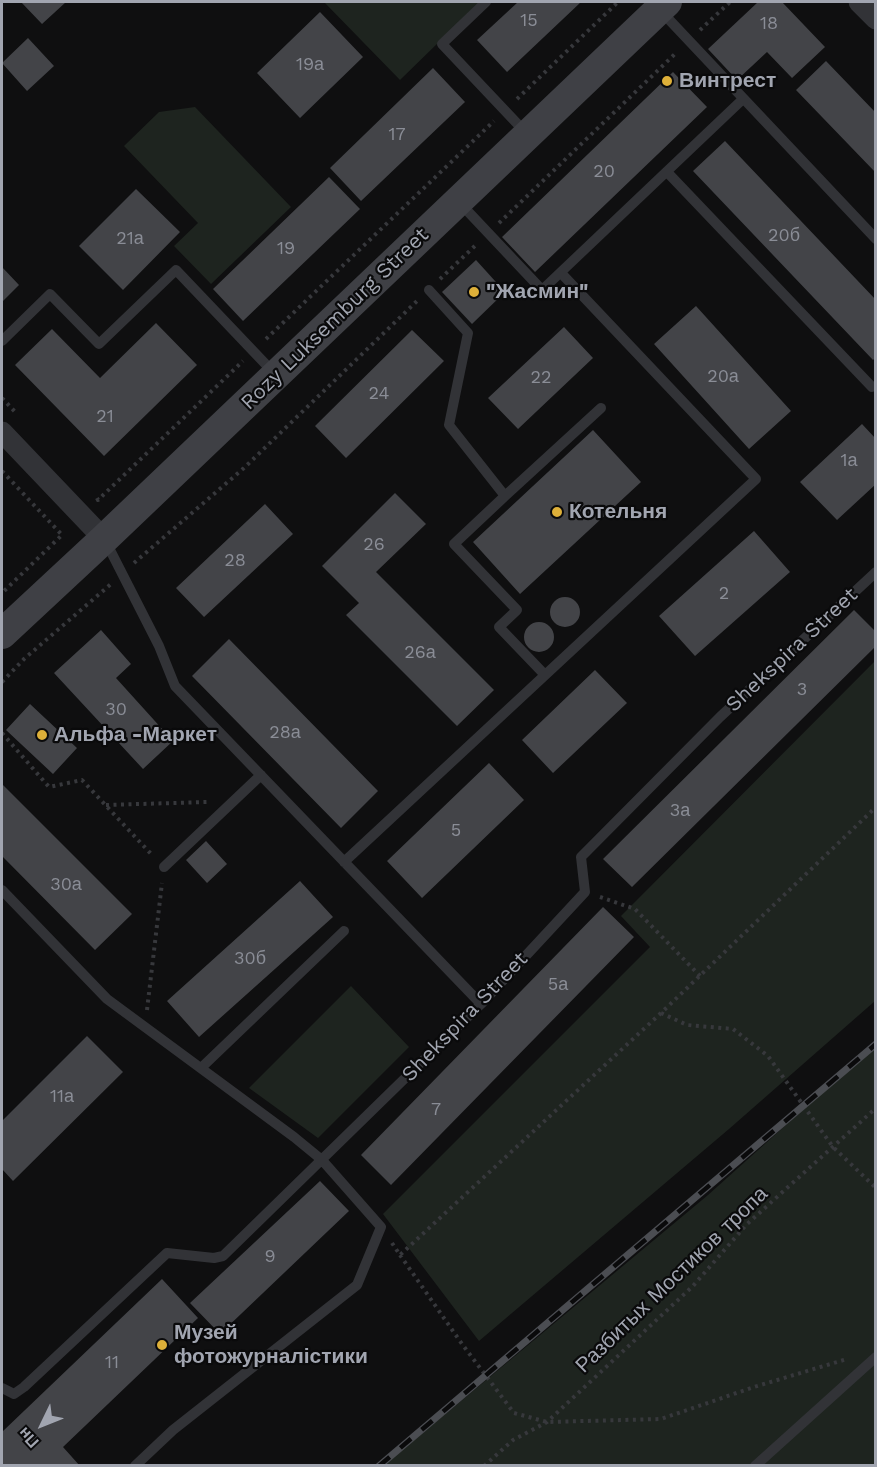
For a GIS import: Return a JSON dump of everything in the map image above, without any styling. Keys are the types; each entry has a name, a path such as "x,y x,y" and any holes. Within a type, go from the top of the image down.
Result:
{"street":[{"path":"859,2 876,19"},
{"name":"Rozy Luksemburg Street","path":"2,634 663,5"},
{"path":"2,432 104,539"}],"lane":[{"path":"486,2 442,44 528,135"},
{"path":"663,5 689,41 876,239"},
{"path":"458,201 543,290 744,99"},
{"path":"667,172 872,387"},
{"path":"2,341 50,294 99,344 176,270 276,375"},
{"path":"344,862 756,479 561,273"},
{"path":"429,290 468,333 448,425 505,496"},
{"path":"545,675 499,627 516,610 454,544 601,408"},
{"path":"104,539 159,646 175,686 481,1004"},
{"name":"Shekspira Street","path":"2,1388 14,1394 24,1387 166,1253 214,1258 223,1256 481,1004 585,892 581,857 720,717 876,572"},
{"path":"164,867 261,775"},
{"path":"2,890 107,999 322,1160 381,1227 357,1285 173,1430 135,1466"},
{"path":"201,1068 344,931"},
{"path":"755,1466 876,1357"}],"path":[{"path":"98,500 618,2"},
{"path":"2,682 244,468 730,2"},
{"path":"2,471 62,535 2,593"},
{"path":"2,733 49,787 82,780 164,867 145,1028"},
{"path":"105,805 232,802"},
{"path":"400,1255 661,1013 876,807"},
{"path":"585,892 635,909 700,976"},
{"path":"661,1013 687,1025 733,1029 768,1056 833,1147 876,1188"},
{"name":"Разбитых Мостиков тропа","path":"484,1466 513,1440 547,1422 693,1286 747,1224 876,1107"},
{"path":"381,1227 462,1344 514,1413 547,1422 661,1419 754,1387 856,1357"}],"shaded area":[{"path":"324,2 480,2 400,80"},
{"path":"195,107 291,207 211,284 174,246 198,223 124,146 159,112"},
{"path":"875,661 875,1001 729,1129 479,1341 383,1214 650,947 621,916"},
{"path":"351,986 409,1047 318,1138 249,1088"},
{"path":"875,1045 875,1465 383,1466 708,1195"}],"building":[{"path":"21,2 66,2 42,24"},
{"path":"518,2 581,2 507,72 477,40"},
{"path":"758,2 782,2 825,47 792,78 767,52 737,80 708,49"},
{"path":"320,12 363,57 300,118 257,73"},
{"path":"28,38 54,66 27,91 2,63"},
{"path":"826,61 876,113 876,173 796,90"},
{"path":"433,68 465,102 361,201 330,168"},
{"path":"673,72 707,107 535,272 502,237"},
{"path":"725,141 876,300 876,357 873,360 693,171"},
{"path":"329,177 360,209 243,321 213,289"},
{"path":"136,189 180,232 123,290 79,246"},
{"name":"\"Жасмин\"","path":"476,260 505,292 472,324 442,292"},
{"path":"2,267 19,285 2,302"},
{"path":"696,306 791,411 749,449 654,344"},
{"path":"156,323 197,365 104,456 15,365 52,329 100,378"},
{"path":"564,327 593,358 518,429 488,398"},
{"path":"412,330 444,361 346,458 315,426"},
{"path":"862,424 876,439 876,484 837,520 800,482"},
{"name":"Котельня","path":"593,430 641,482 520,594 473,542"},
{"path":"395,493 426,524 376,572 494,690 457,726 346,615 359,603 322,566"},
{"path":"265,504 293,534 204,617 176,588"},
{"path":"754,531 790,572 695,656 659,616"},
{"path":"565,597 576,601 580,612 576,623 565,627 554,623 550,612 554,601"},
{"path":"854,610 876,632 876,646 632,887 603,859"},
{"path":"539,622 550,626 554,637 550,648 539,652 528,648 524,637 528,626"},
{"path":"101,630 131,664 116,678 173,741 143,769 54,673"},
{"path":"229,639 378,791 341,828 192,676"},
{"path":"595,670 627,703 553,773 522,740"},
{"path":"30,704 77,748 53,774 6,730"},
{"path":"489,763 524,800 422,898 387,861"},
{"path":"2,784 132,914 95,950 2,856"},
{"path":"206,841 227,864 207,883 186,860"},
{"path":"300,881 333,917 199,1037 167,1001"},
{"path":"603,907 634,937 391,1185 361,1155"},
{"path":"87,1036 123,1072 13,1181 2,1169 2,1121"},
{"path":"320,1181 349,1211 220,1334 190,1303"},
{"path":"162,1279 198,1318 63,1447 80,1466 2,1466 2,1432"}],"railway":[{"path":"379,1466 876,1044"}],"place":[{"name":"Винтрест","path":"667,81"},
{"name":"\"Жасмин\"","path":"474,292"},
{"name":"Котельня","path":"557,512"},
{"name":"Альфа -Маркет","path":"42,735"},
{"name":"Музей фотожурналістики","path":"162,1345"}]}
